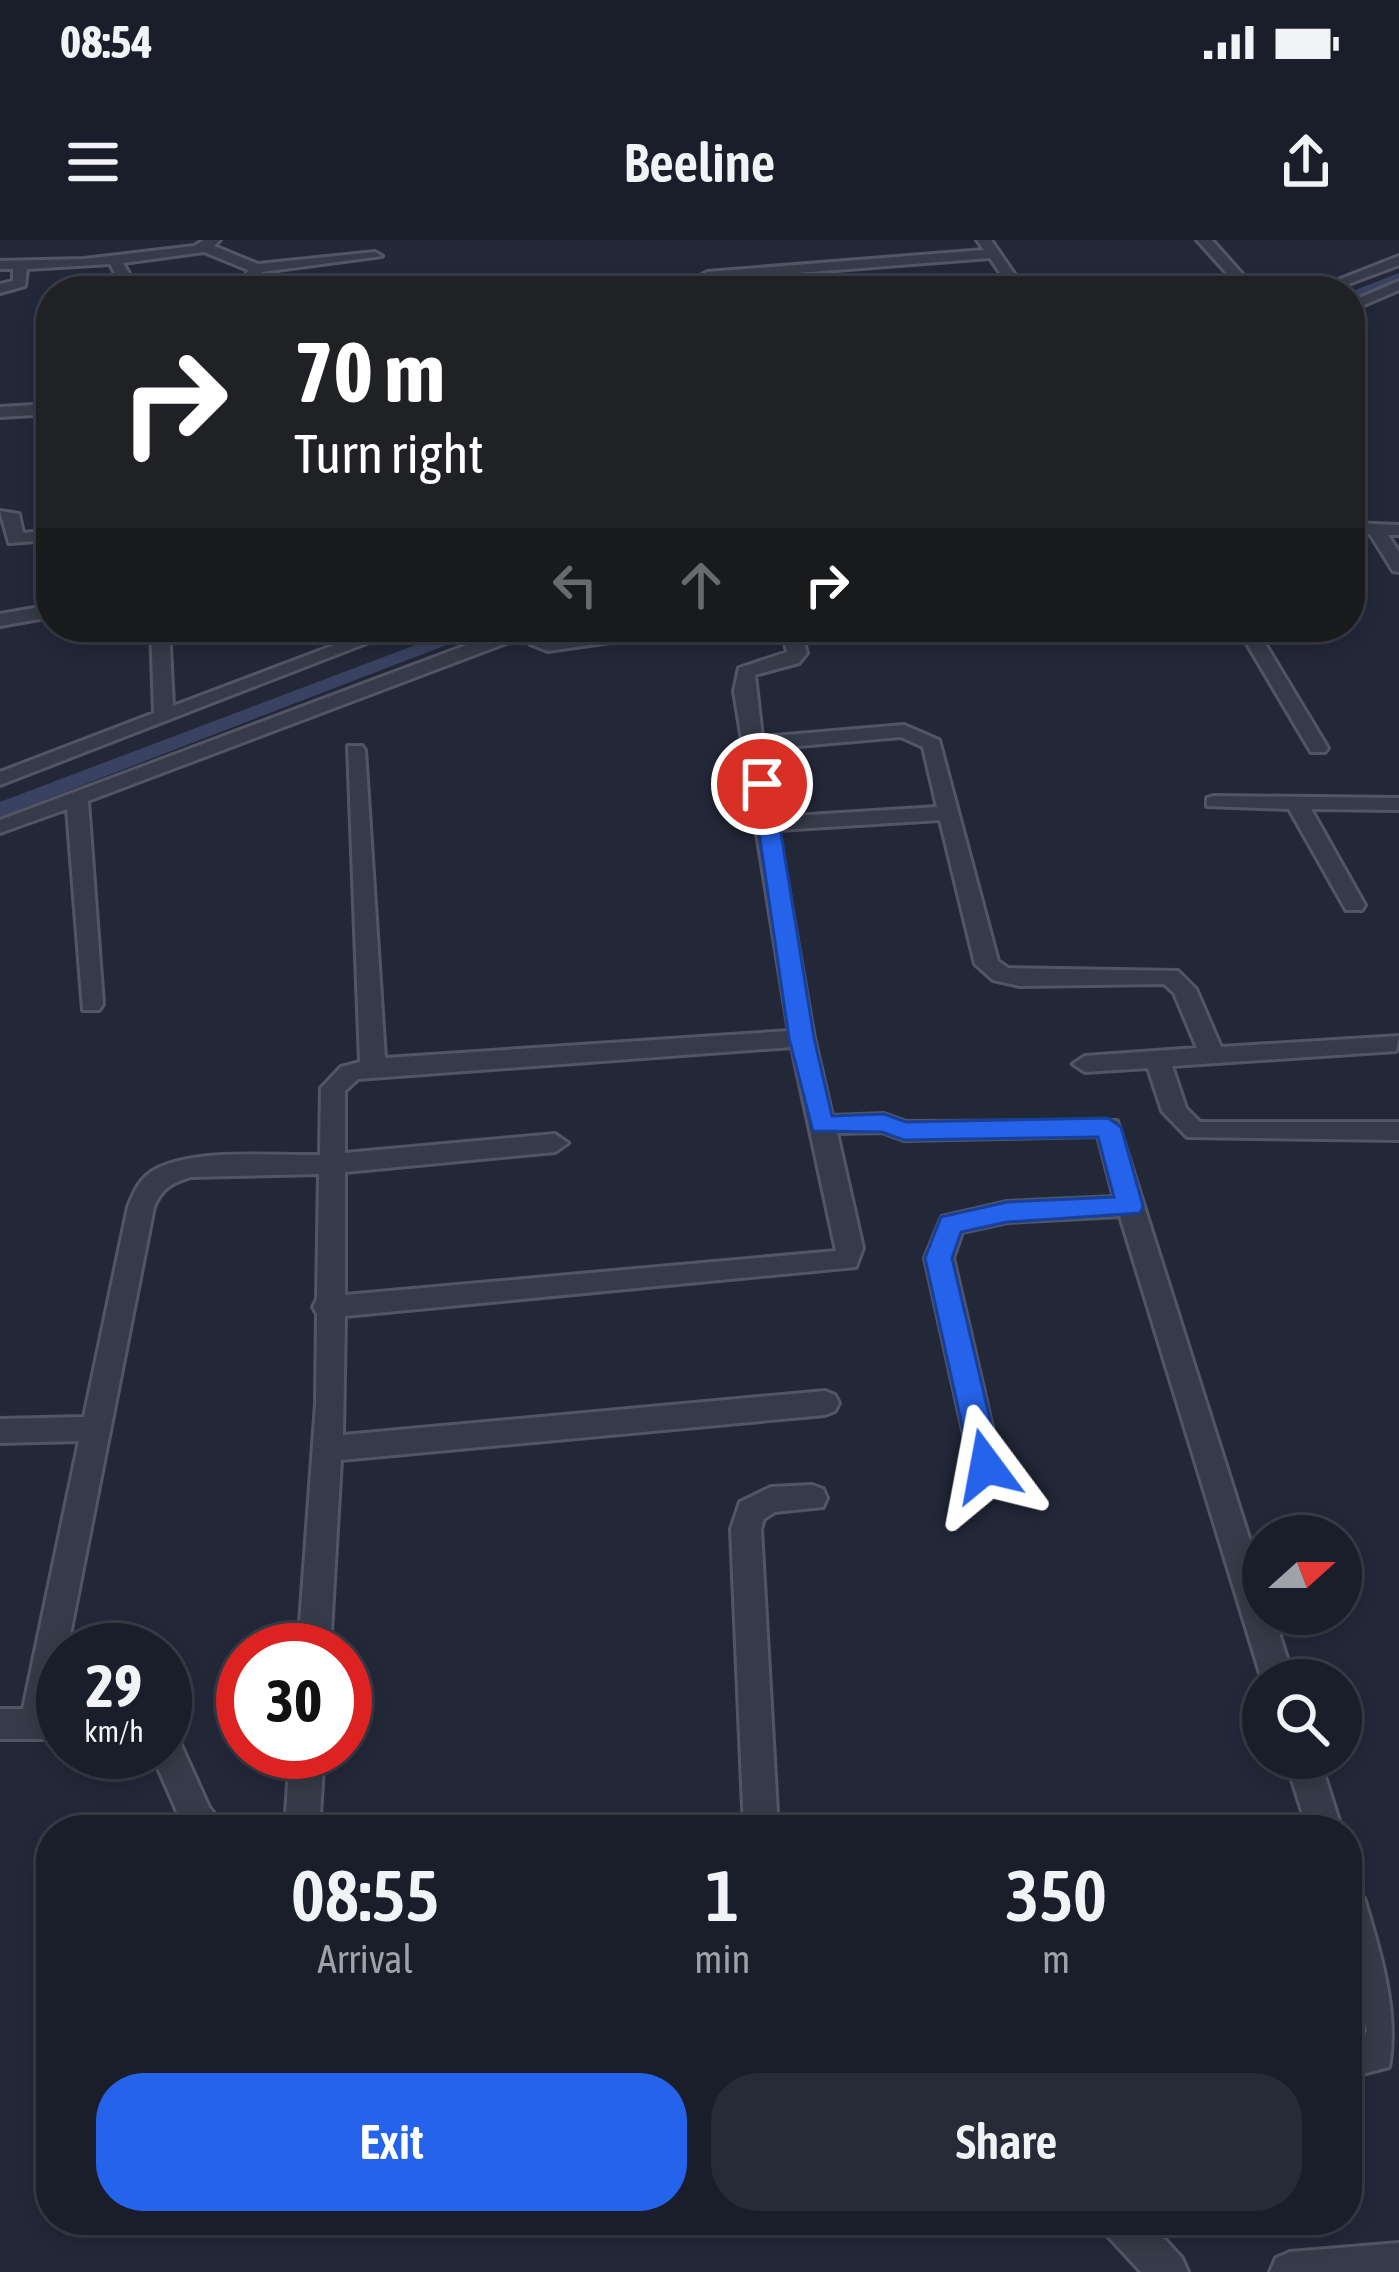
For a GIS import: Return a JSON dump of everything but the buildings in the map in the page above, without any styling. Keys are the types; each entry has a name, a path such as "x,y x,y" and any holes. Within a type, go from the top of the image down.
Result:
{"street":[{"path":"1204,240 1236,276"},
{"path":"0,266 114,260 210,244 256,268 375,256"},
{"path":"253,276 267,247"},
{"path":"707,276 989,247 1009,276"},
{"path":"114,260 123,276"},
{"path":"1357,276 1399,260"},
{"path":"0,289 20,284 20,264"},
{"path":"1365,300 1399,285"},
{"path":"0,412 36,410"},
{"path":"0,516 13,518 15,539 36,537"},
{"path":"1365,528 1399,530"},
{"path":"1375,528 1399,567"},
{"path":"0,620 36,614"},
{"path":"161,642 164,717"},
{"path":"0,779 360,642"},
{"path":"0,827 491,642"},
{"path":"327,1307 846,1260 850,1248 802,1038 744,691 746,672 792,659 797,652 795,642"},
{"path":"1255,642 1318,748"},
{"path":"756,744 904,731 921,734 932,744 987,964 1001,975 1020,978 1170,976 1184,989 1213,1057"},
{"path":"356,750 373,1067"},
{"path":"77,798 91,1004"},
{"path":"1214,802 1399,804"},
{"path":"1296,802 1354,905"},
{"path":"769,824 948,813"},
{"path":"316,1623 327,1450 333,1088 350,1072 373,1067 802,1038"},
{"path":"1085,1064 1396,1043"},
{"path":"1158,1060 1175,1113 1184,1126 1196,1131 1216,1136 1399,1130"},
{"path":"822,1125 884,1123 904,1131 1108,1127 1271,1659"},
{"path":"65,1623 95,1429 149,1188 163,1176 191,1168 331,1164 555,1143"},
{"path":"986,1466 939,1258 951,1224 1007,1212 1130,1206"},
{"path":"327,1450 826,1403"},
{"path":"0,1431 95,1429"},
{"path":"760,1815 746,1529 751,1511 771,1499 812,1498"},
{"path":"0,1724 36,1724"},
{"path":"179,1779 195,1815"},
{"path":"303,1815 305,1779"},
{"path":"1309,1779 1320,1815"},
{"path":"1362,1952 1385,2030 1376,2054 1362,2056"},
{"path":"1134,2235 1168,2272"},
{"path":"1290,2272 1399,2263"}],"waterway":[{"path":"1365,292 1399,278"},
{"path":"0,810 442,642"}],"route":[{"path":"762,784 799,1021 822,1125 884,1123 904,1131 1108,1127 1130,1206 1007,1212 951,1224 939,1258 986,1466"}]}
